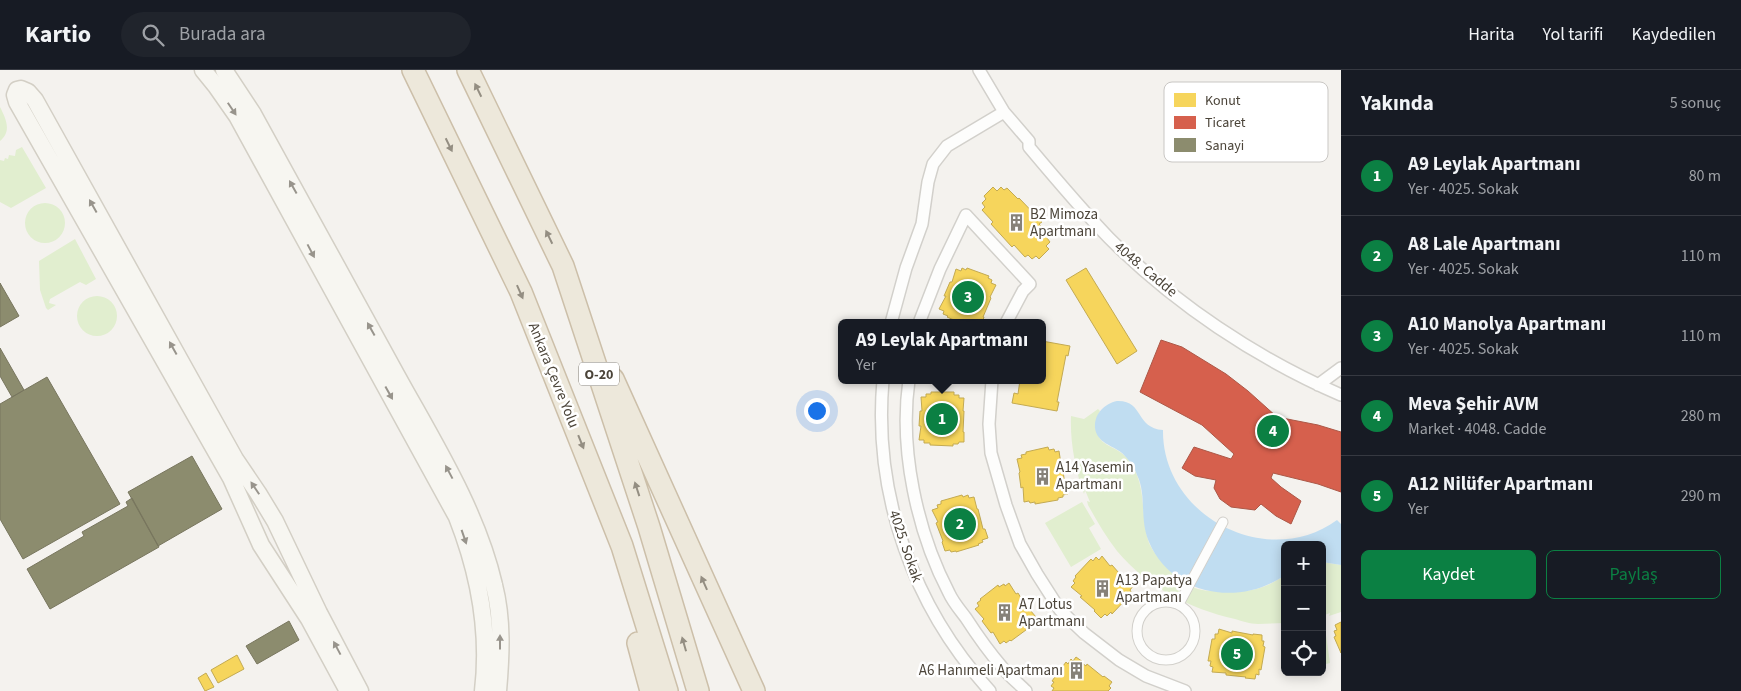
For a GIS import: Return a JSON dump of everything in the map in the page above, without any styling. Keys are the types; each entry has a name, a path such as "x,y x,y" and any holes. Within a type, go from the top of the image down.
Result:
{"highway":[{"name":"Ankara Çevre Yolu","path":"413,70 521,292 622,546 668,691"},
{"name":"O-20","path":"468,70 563,266 650,527 698,691"},
{"path":"563,266 754,691"},
{"path":"622,546 630,612 651,691"}],"main road":[{"path":"203,70 237,116 457,518 475,570 479,589 484,623 486,658 483,691"},
{"path":"224,70 253,114 415,408 472,517 481,539 495,587 499,612 500,656 498,691"},
{"path":"348,691 309,619 261,545 231,478 17,102 15,95 17,90 26,91 35,100 235,459 275,521 319,613 360,691"},
{"path":"254,531 259,536 269,536 275,531 275,521"}],"street":[{"name":"4048. Cadde","path":"979,70 1004,112 1029,141 1029,147 1067,193 1110,239 1164,287 1224,331 1275,362 1341,395"},
{"path":"892,319 922,224 928,182 933,164 947,146 1004,112"},
{"path":"921,319 940,269 966,215 1030,284 1023,291 1008,319"},
{"path":"1318,385 1341,368"},
{"name":"4025. Sokak","path":"883,384 881,427 884,462 901,542 932,612 959,653 990,691"},
{"path":"909,384 906,417 908,461 924,528 935,562 949,594 973,629 1002,667 1026,691"},
{"path":"992,384 989,424 991,453 1020,544 1037,574 1060,610 1084,633 1119,660 1146,676 1186,691"},
{"path":"1180,604 1222,523"},
{"path":"1163,601 1180,604 1192,616 1195,624 1195,633 1188,649 1174,659 1165,660 1148,654 1138,640 1136,631 1141,614 1154,604 1163,601"}],"green space":[{"path":"0,107 6,120 7,129 0,141"},
{"path":"22,147 46,188 11,208 0,202 0,160 8,159 9,155 15,156 16,150"},
{"path":"45,203 59,209 65,223 59,237 45,243 31,237 25,223 31,209"},
{"path":"75,239 96,279 86,285 80,282 50,299 49,303 56,305 48,310 40,290 39,261"},
{"path":"101,296 108,299 114,305 117,316 116,324 108,333 101,336 93,336 86,333 78,324 77,312 80,305 89,297"},
{"path":"1098,409 1100,411 1096,427 1100,439 1126,457 1138,477 1149,543 1159,559 1185,582 1194,588 1205,590 1239,591 1254,589 1281,578 1281,623 1249,623 1218,615 1186,603 1156,586 1129,564 1105,535 1088,505 1087,501 1090,502 1085,490 1084,494 1081,485 1072,446 1071,416 1084,419"},
{"path":"1082,502 1095,524 1089,528 1101,549 1071,567 1045,523"},
{"path":"1326,563 1341,565 1341,612 1329,616 1330,613 1326,614"},
{"path":"1326,635 1330,663 1326,664"}],"water":[{"path":"1117,401 1126,402 1136,409 1148,424 1163,430 1167,461 1180,488 1199,510 1223,526 1251,537 1280,540 1309,534 1337,520 1341,524 1341,565 1326,563 1326,541 1281,541 1281,577 1267,585 1248,591 1228,593 1209,591 1190,585 1174,574 1160,560 1149,542 1144,525 1142,491 1129,460 1102,440 1096,433 1096,418 1101,410"}],"building: Konut":[{"name":"B2 Mimoza Apartmanı","path":"993,187 997,191 1001,187 1004,190 1007,188 1042,222 1039,224 1050,235 1047,238 1050,242 1046,246 1049,249 1039,259 1036,256 1032,259 1028,255 1025,257 1014,245 1012,247 991,224 993,222 982,210 985,207 982,203 986,199 984,196"},
{"path":"962,268 966,270 967,268 989,276 988,278 992,280 991,283 996,285 983,319 952,319 943,314 944,311 939,309 956,269 961,271"},
{"path":"1086,268 1137,351 1117,364 1066,280"},
{"path":"1046,342 1070,346 1068,356 1066,355 1057,411 1012,403 1014,393 1018,394 1019,384 1046,384"},
{"path":"931,392 954,392 954,395 959,395 959,398 964,398 964,442 953,444 953,446 930,445 930,443 924,443 924,440 919,440 921,426 919,426 920,411 922,411 921,397 926,397 926,394 931,394"},
{"name":"A14 Yasemin Apartmanı","path":"1048,447 1049,450 1059,451 1068,494 1058,498 1058,500 1035,504 1035,502 1024,502 1017,459 1022,458 1021,455 1026,454 1026,452"},
{"path":"962,495 963,497 968,495 969,498 974,497 983,529 985,529 988,538 982,540 983,542 979,545 956,552 945,551 936,523 938,522 932,510 938,508 937,505 941,504 941,501"},
{"name":"A13 Papatya Apartmanı","path":"1102,556 1110,566 1112,565 1133,586 1128,597 1112,614 1111,612 1107,616 1105,614 1101,618 1080,597 1082,596 1071,587 1075,583 1073,581 1075,576 1091,559 1093,561 1096,557 1099,560"},
{"name":"A7 Lotus Apartmanı","path":"1009,583 1016,594 1018,593 1029,611 1036,617 1030,627 1011,641 1006,643 1004,641 1000,644 993,632 991,633 982,621 984,619 975,609 979,606 977,603 980,599 998,585 999,587 1004,584 1005,586"},
{"path":"1341,622 1341,653 1334,637 1336,636 1334,631 1337,630 1335,625"},
{"path":"1219,629 1232,633 1232,631 1262,635 1263,646 1265,647 1261,670 1259,669 1259,675 1256,674 1255,679 1212,672 1211,661 1208,661 1212,639 1215,639 1215,634 1218,634"},
{"path":"237,655 244,669 218,683 211,670"},
{"name":"A6 Hanımeli Apartmanı","path":"1076,657 1086,666 1087,664 1112,682 1109,686 1111,688 1108,691 1052,691 1054,688 1051,686 1054,682 1052,681 1066,662 1068,664 1071,659 1073,661"},
{"path":"206,673 214,687 205,691 198,678"}],"building: Ticaret":[{"path":"1161,340 1182,347 1226,374 1277,417 1318,425 1341,432 1341,492 1318,484 1273,473 1271,478 1301,501 1291,524 1276,516 1261,504 1255,510 1231,507 1220,499 1214,488 1216,480 1195,476 1182,468 1194,447 1231,459 1234,454 1202,425 1140,392"}],"building: Sanayi":[{"path":"0,283 19,316 0,327"},
{"path":"0,348 24,390 12,397 0,376"},
{"path":"47,377 120,504 23,559 0,519 0,404"},
{"path":"192,456 222,509 158,546 128,492"},
{"path":"132,498 159,547 50,609 27,569 84,536 82,532 128,506 126,502"},
{"path":"289,621 299,640 257,664 246,646"}],"place":[{"name":"B2 Mimoza Apartmanı","path":"1016,223"},
{"name":"A10 Manolya Apartmanı","path":"968,297"},
{"name":"A9 Leylak Apartmanı","path":"942,419"},
{"name":"Meva Şehir AVM","path":"1273,431"},
{"name":"A14 Yasemin Apartmanı","path":"1042,476"},
{"name":"A8 Lale Apartmanı","path":"960,524"},
{"name":"A13 Papatya Apartmanı","path":"1102,589"},
{"name":"A7 Lotus Apartmanı","path":"1005,613"},
{"name":"A12 Nilüfer Apartmanı","path":"1237,654"},
{"name":"A6 Hanımeli Apartmanı","path":"1077,670"}]}
